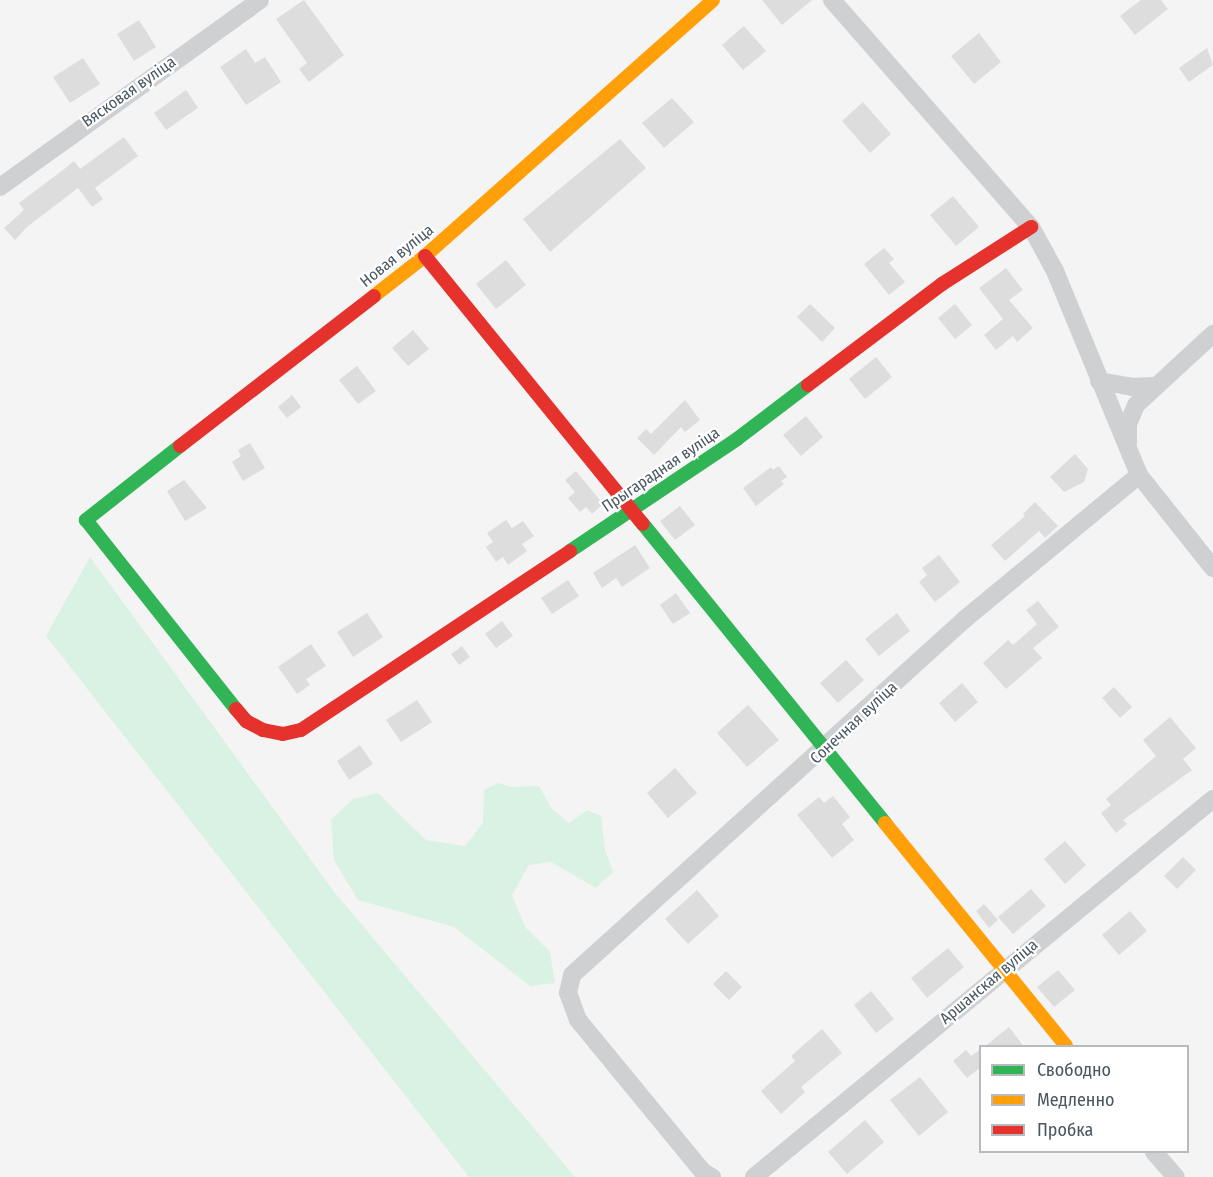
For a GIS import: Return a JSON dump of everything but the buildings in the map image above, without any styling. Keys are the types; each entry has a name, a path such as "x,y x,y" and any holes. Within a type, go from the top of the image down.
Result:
{"street":[{"name":"Вясковая вуліца","path":"0,187 260,0"},
{"name":"Новая вуліца","path":"301,730 283,734 263,730 232,708 87,520 425,256 713,0"},
{"path":"832,0 1031,227 1056,271 1128,454 1139,475 1213,568"},
{"name":"Прыгарадная вуліца","path":"301,730 737,439 942,284 1031,227"},
{"path":"425,256 633,509 823,751 1001,971 1064,1045"},
{"path":"1128,454 1131,414 1153,386 1213,334"},
{"path":"1099,381 1132,387 1153,386"},
{"name":"Сонечная вуліца","path":"712,1177 703,1172 578,1020 568,993 572,975 823,751 965,619 1139,475"},
{"name":"Аршанская вуліца","path":"761,1173 1001,971 1213,799"},
{"path":"1155,1153 1176,1177"}],"green space":[{"path":"90,557 335,893 575,1177 469,1177 46,636"},
{"path":"498,783 512,787 539,786 552,809 569,823 587,810 601,816 605,850 613,872 596,888 551,862 529,865 512,895 525,927 550,952 555,983 530,986 454,927 358,900 334,860 331,820 353,799 378,793 426,840 465,846 483,823 484,790"}],"traffic: fast":[{"path":"570,551 737,439 808,385"},
{"path":"180,446 86,520 236,709"},
{"path":"643,524 885,823"}],"traffic: slow":[{"path":"374,296 425,256 713,0"},
{"path":"885,823 1065,1045"}],"traffic: jam":[{"path":"808,385 942,284 1031,227"},
{"path":"425,256 643,524"},
{"path":"180,446 374,296"},
{"path":"236,709 246,721 263,730 283,734 301,730 570,551"}]}
